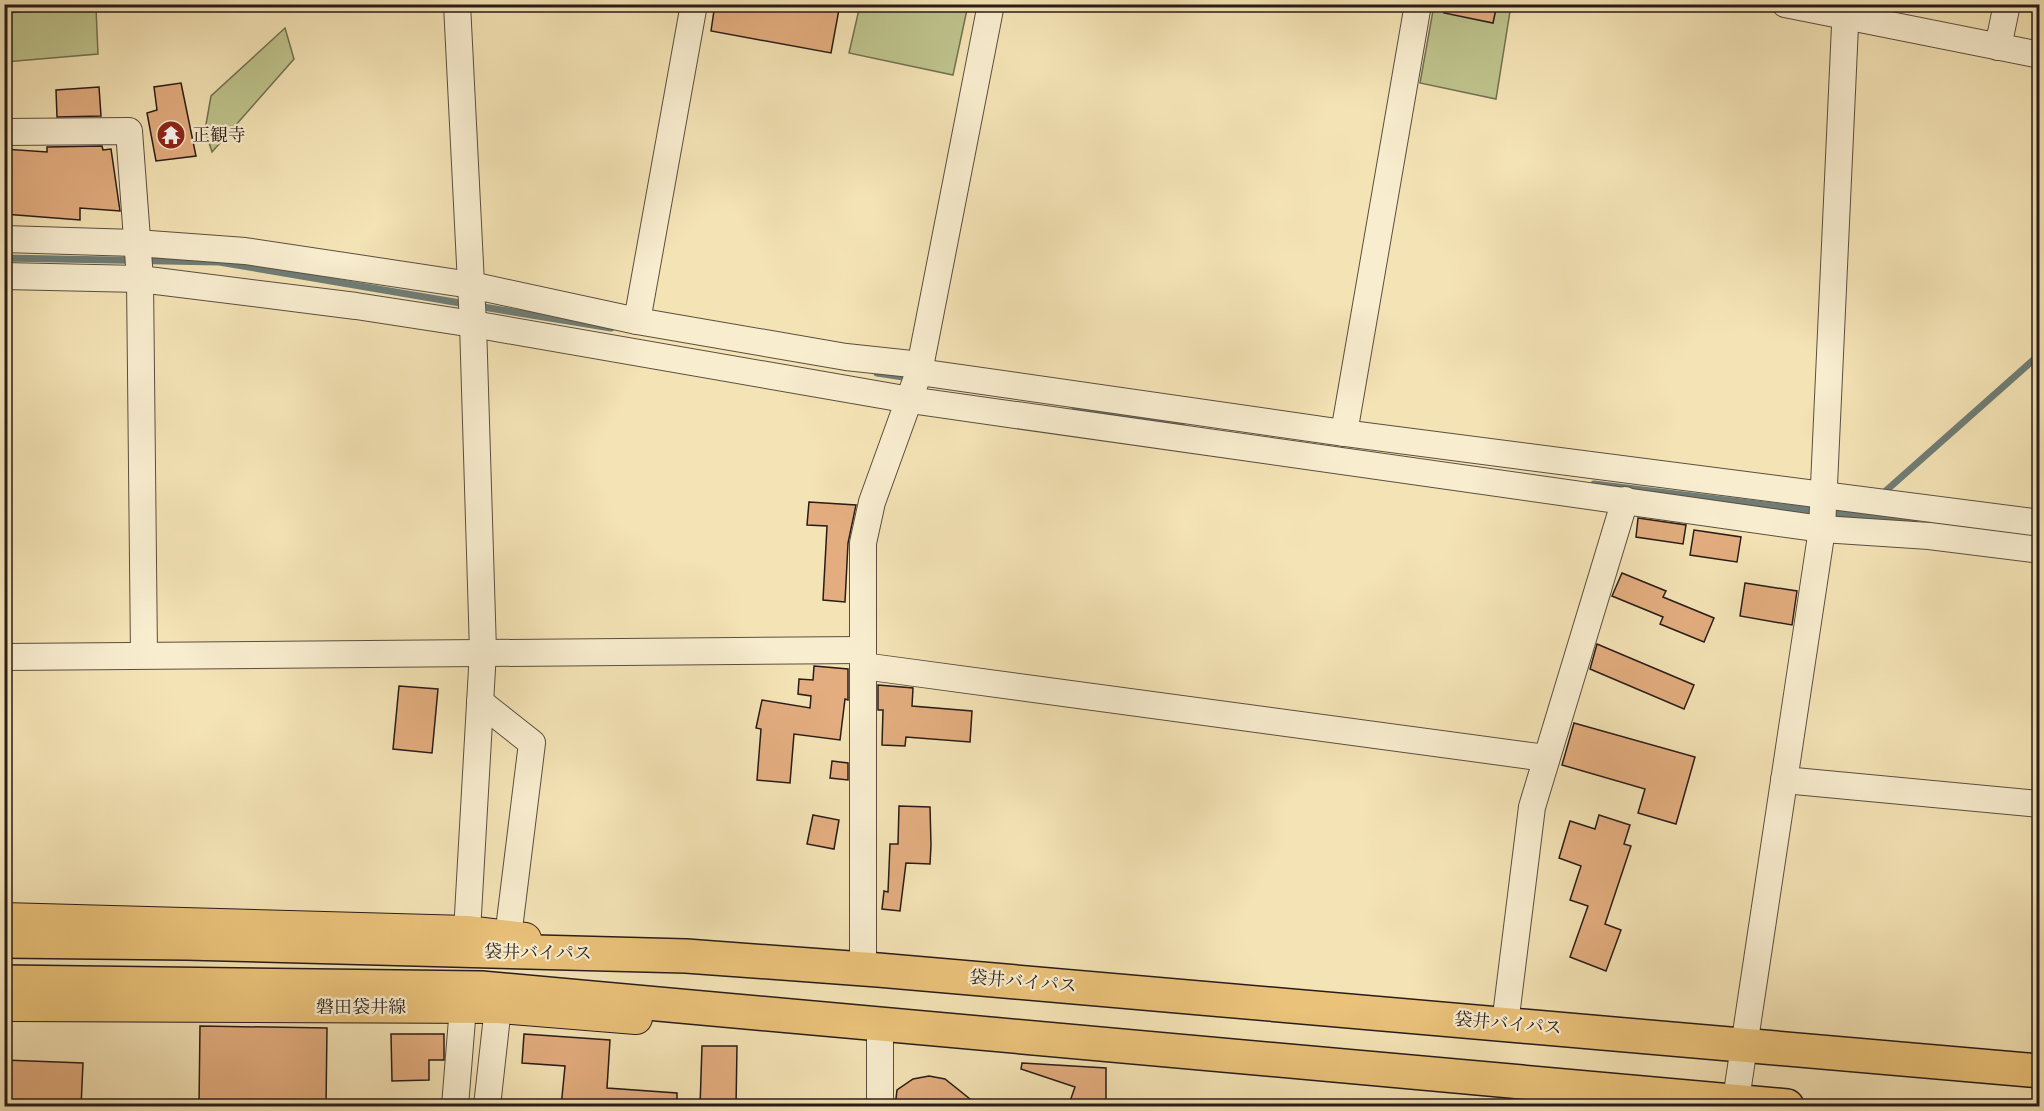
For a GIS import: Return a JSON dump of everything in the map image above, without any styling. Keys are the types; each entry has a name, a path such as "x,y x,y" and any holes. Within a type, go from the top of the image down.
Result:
{"highway":[{"name":"袋井バイパス","path":"4,942 186,943 693,957 863,968 2040,1071"},
{"name":"袋井バイパス","path":"4,982 481,988 880,1022 1736,1105 1787,1107"}],"main road":[{"path":"4,919 467,932 693,957"},
{"name":"磐田袋井線","path":"4,1005 498,1007 648,1019 716,1007"}],"street":[{"path":"457,4 472,303 483,651 467,932"},
{"path":"637,321 693,4"},
{"path":"863,968 863,543 872,502 920,368 991,4"},
{"path":"1344,433 1418,4"},
{"path":"1785,4 1846,11 2040,55"},
{"path":"1998,47 2007,4"},
{"path":"1736,1105 1743,1044 1823,510 1846,11"},
{"path":"4,132 129,131 138,261 144,655"},
{"path":"4,239 138,261 282,296 472,303 637,321 846,357 1344,433 1823,510 1929,536 2040,550"},
{"path":"4,276 245,251 910,400 1625,500 1823,510 1859,501 2040,523"},
{"path":"1505,1024 1532,807 1625,500"},
{"path":"4,657 483,651 862,658 1546,758"},
{"path":"480,702 531,743 508,937"},
{"path":"1784,780 2040,804"},
{"path":"455,1107 463,1007"},
{"path":"487,1107 498,1007"},
{"path":"880,1022 880,1107"}],"green space":[{"path":"5,4 118,4 118,9 96,8 98,54 5,62 5,13 85,8 49,7 5,10"},
{"path":"860,5 968,5 953,75 849,53"},
{"path":"1434,5 1511,5 1496,99 1420,83"},
{"path":"285,28 294,59 212,152 205,130 211,96"}],"building":[{"path":"715,4 840,4 831,53 711,31"},
{"path":"1444,4 1497,4 1493,23 1444,13"},
{"name":"正観寺","path":"181,83 196,156 156,161 147,113 157,110 154,87"},
{"path":"99,87 101,116 57,117 56,90"},
{"path":"102,146 103,150 111,149 120,211 80,208 80,220 4,214 4,149 47,152 47,147"},
{"path":"809,502 856,505 848,543 845,602 823,600 827,526 807,525"},
{"path":"1638,518 1686,525 1683,544 1636,537"},
{"path":"1694,530 1741,537 1737,562 1690,555"},
{"path":"1622,573 1666,591 1663,597 1714,618 1704,642 1660,624 1663,617 1612,596"},
{"path":"1745,583 1797,591 1792,625 1740,616"},
{"path":"1597,644 1694,685 1684,709 1590,669"},
{"path":"814,666 848,669 848,700 845,699 840,740 794,734 790,783 757,780 761,729 756,728 762,700 810,708 811,696 798,694 799,679 813,680"},
{"path":"878,685 913,688 912,706 972,711 970,742 906,737 905,746 882,745 883,710 878,710"},
{"path":"399,686 438,689 432,753 393,749"},
{"path":"1574,723 1695,757 1676,824 1638,813 1645,789 1562,765"},
{"path":"832,761 848,763 848,780 830,778"},
{"path":"899,806 930,807 931,845 930,864 906,863 900,911 882,909 884,891 888,892 890,844 898,844"},
{"path":"813,815 839,820 834,849 807,844"},
{"path":"1599,815 1630,825 1624,844 1631,846 1605,924 1621,930 1606,971 1570,957 1588,906 1570,900 1581,866 1559,858 1570,821 1595,829"},
{"path":"200,1026 327,1028 326,1107 199,1107"},
{"path":"391,1034 444,1034 444,1060 429,1060 429,1080 392,1081"},
{"path":"524,1034 610,1040 607,1088 677,1093 677,1107 561,1107 565,1066 522,1063"},
{"path":"702,1046 737,1046 736,1107 700,1107"},
{"path":"4,1060 83,1063 81,1107 4,1107"},
{"path":"1022,1063 1106,1068 1106,1107 1068,1107 1075,1087 1021,1069"},
{"path":"929,1076 945,1079 980,1107 895,1107 897,1090 913,1079"}],"waterway":[{"path":"4,258 219,262 466,304"},
{"path":"477,306 611,328"},
{"path":"1880,496 2040,354"},
{"path":"877,373 910,378"},
{"path":"1075,407 1182,426"},
{"path":"1594,484 1914,523"}],"place":[{"name":"正観寺","path":"171,135"}]}
